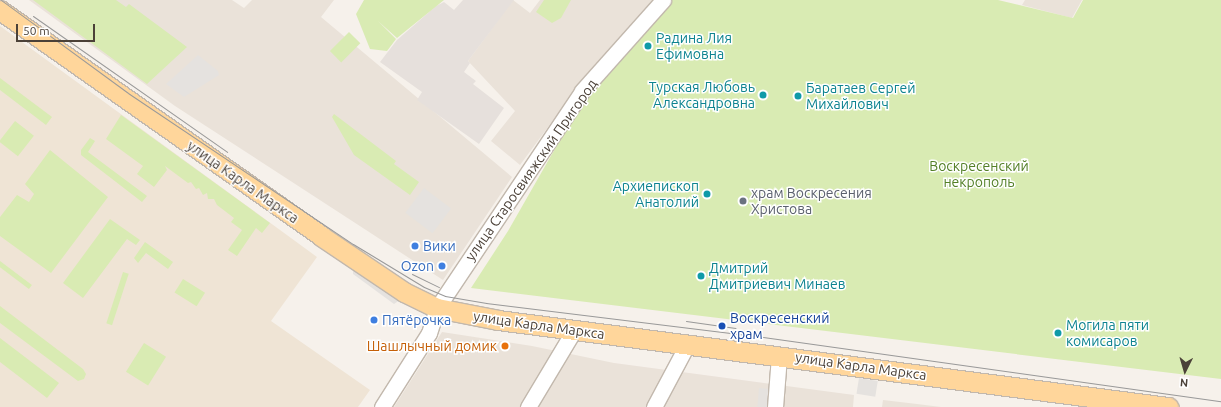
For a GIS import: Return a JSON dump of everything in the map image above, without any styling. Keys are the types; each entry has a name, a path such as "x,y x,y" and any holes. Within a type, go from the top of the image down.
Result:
{"main road":[{"name":"улица Карла Маркса","path":"0,10 326,240 404,292 437,308 466,315 574,330 1168,407"}],"street":[{"name":"улица Старосвияжский Пригород","path":"382,407 430,333 437,308 582,91 663,0"},
{"path":"528,407 574,330"},
{"path":"654,407 687,345"},
{"path":"775,407 779,356"}],"shaded area":[{"path":"29,0 232,0 244,8 252,0 334,0 321,17 512,177 443,280 175,106"},
{"path":"463,0 514,0 468,61 470,63 464,72 476,81 473,84 504,108 479,144 417,100 422,92 380,62 397,40 436,6 444,2 454,10"},
{"path":"513,0 530,13 540,0 653,0 591,69 520,165 491,141 515,111 468,61"},
{"path":"1025,0 1082,0 1072,18 1022,5"},
{"path":"0,26 317,257 271,321 370,390 358,407 0,407"},
{"path":"198,55 218,71 219,75 184,97 166,84"},
{"path":"424,188 451,208 432,233 405,213"},
{"path":"353,266 400,300 394,304 353,274"},
{"path":"442,332 532,346 614,363 854,395 853,407 394,407"},
{"path":"859,378 878,381 875,397 856,394"},
{"path":"759,388 770,389 768,407 757,407"},
{"path":"883,400 917,404 941,407 882,407"}],"green space":[{"path":"33,0 116,0 126,7 129,4 187,47 147,84"},
{"path":"364,0 444,0 397,38 378,21 396,39 387,51 370,49 356,14"},
{"path":"544,0 571,0 561,18 552,23 536,12"},
{"name":"Воскресенский некрополь","path":"672,0 998,0 1073,18 1083,0 1221,0 1221,379 471,288 508,231 576,112"},
{"path":"349,32 360,43 341,62 330,51"},
{"path":"0,78 52,117 46,125 0,90"},
{"path":"334,114 396,161 394,164 419,182 410,195 354,155 332,117"},
{"path":"121,115 270,223 262,233 256,228 237,256 228,250 242,230 231,222 234,218 217,205 214,199 208,199 207,193 203,195 199,188 196,189 191,182 188,183 165,166 167,170 154,187 137,174 143,166 106,139"},
{"path":"15,121 34,136 18,156 0,142"},
{"path":"90,138 95,141 88,152 147,196 142,202 81,155 81,150"},
{"path":"50,150 108,197 51,273 0,236 0,217 17,195 29,202 34,194 25,184"},
{"path":"110,219 140,240 136,245 127,239 83,298 63,283"},
{"path":"145,242 173,262 168,269 146,253 138,263 134,258"},
{"path":"0,261 32,285 29,289 0,267"},
{"path":"123,272 129,274 112,325 106,323"},
{"path":"183,279 205,293 197,306 175,293"},
{"path":"0,306 83,369 86,374 84,379 78,381 0,323"},
{"path":"0,338 59,383 47,398 0,362"},
{"path":"144,343 166,357 148,386 126,372"}],"tram line":[{"path":"1,0 128,93 353,244 424,287 445,296 486,303 763,337 1221,401"},
{"path":"33,16 227,152"},
{"path":"412,274 439,287"},
{"path":"686,321 736,328"}],"place":[{"name":"Радина Лия Ефимовна","path":"648,46"},
{"name":"Турская Любовь Александровна","path":"763,95"},
{"name":"Баратаев Сергей Михайлович","path":"798,96"},
{"name":"Архиепископ Анатолий","path":"707,194"},
{"name":"храм Воскресения Христова","path":"743,201"},
{"name":"Вики","path":"415,246"},
{"name":"Ozon","path":"442,266"},
{"name":"Дмитрий Дмитриевич Минаев","path":"701,276"},
{"name":"Пятёрочка","path":"374,320"},
{"name":"Воскресенский храм","path":"722,326"},
{"name":"Могила пяти комисаров","path":"1058,333"},
{"name":"Шашлычный домик","path":"505,346"}]}
